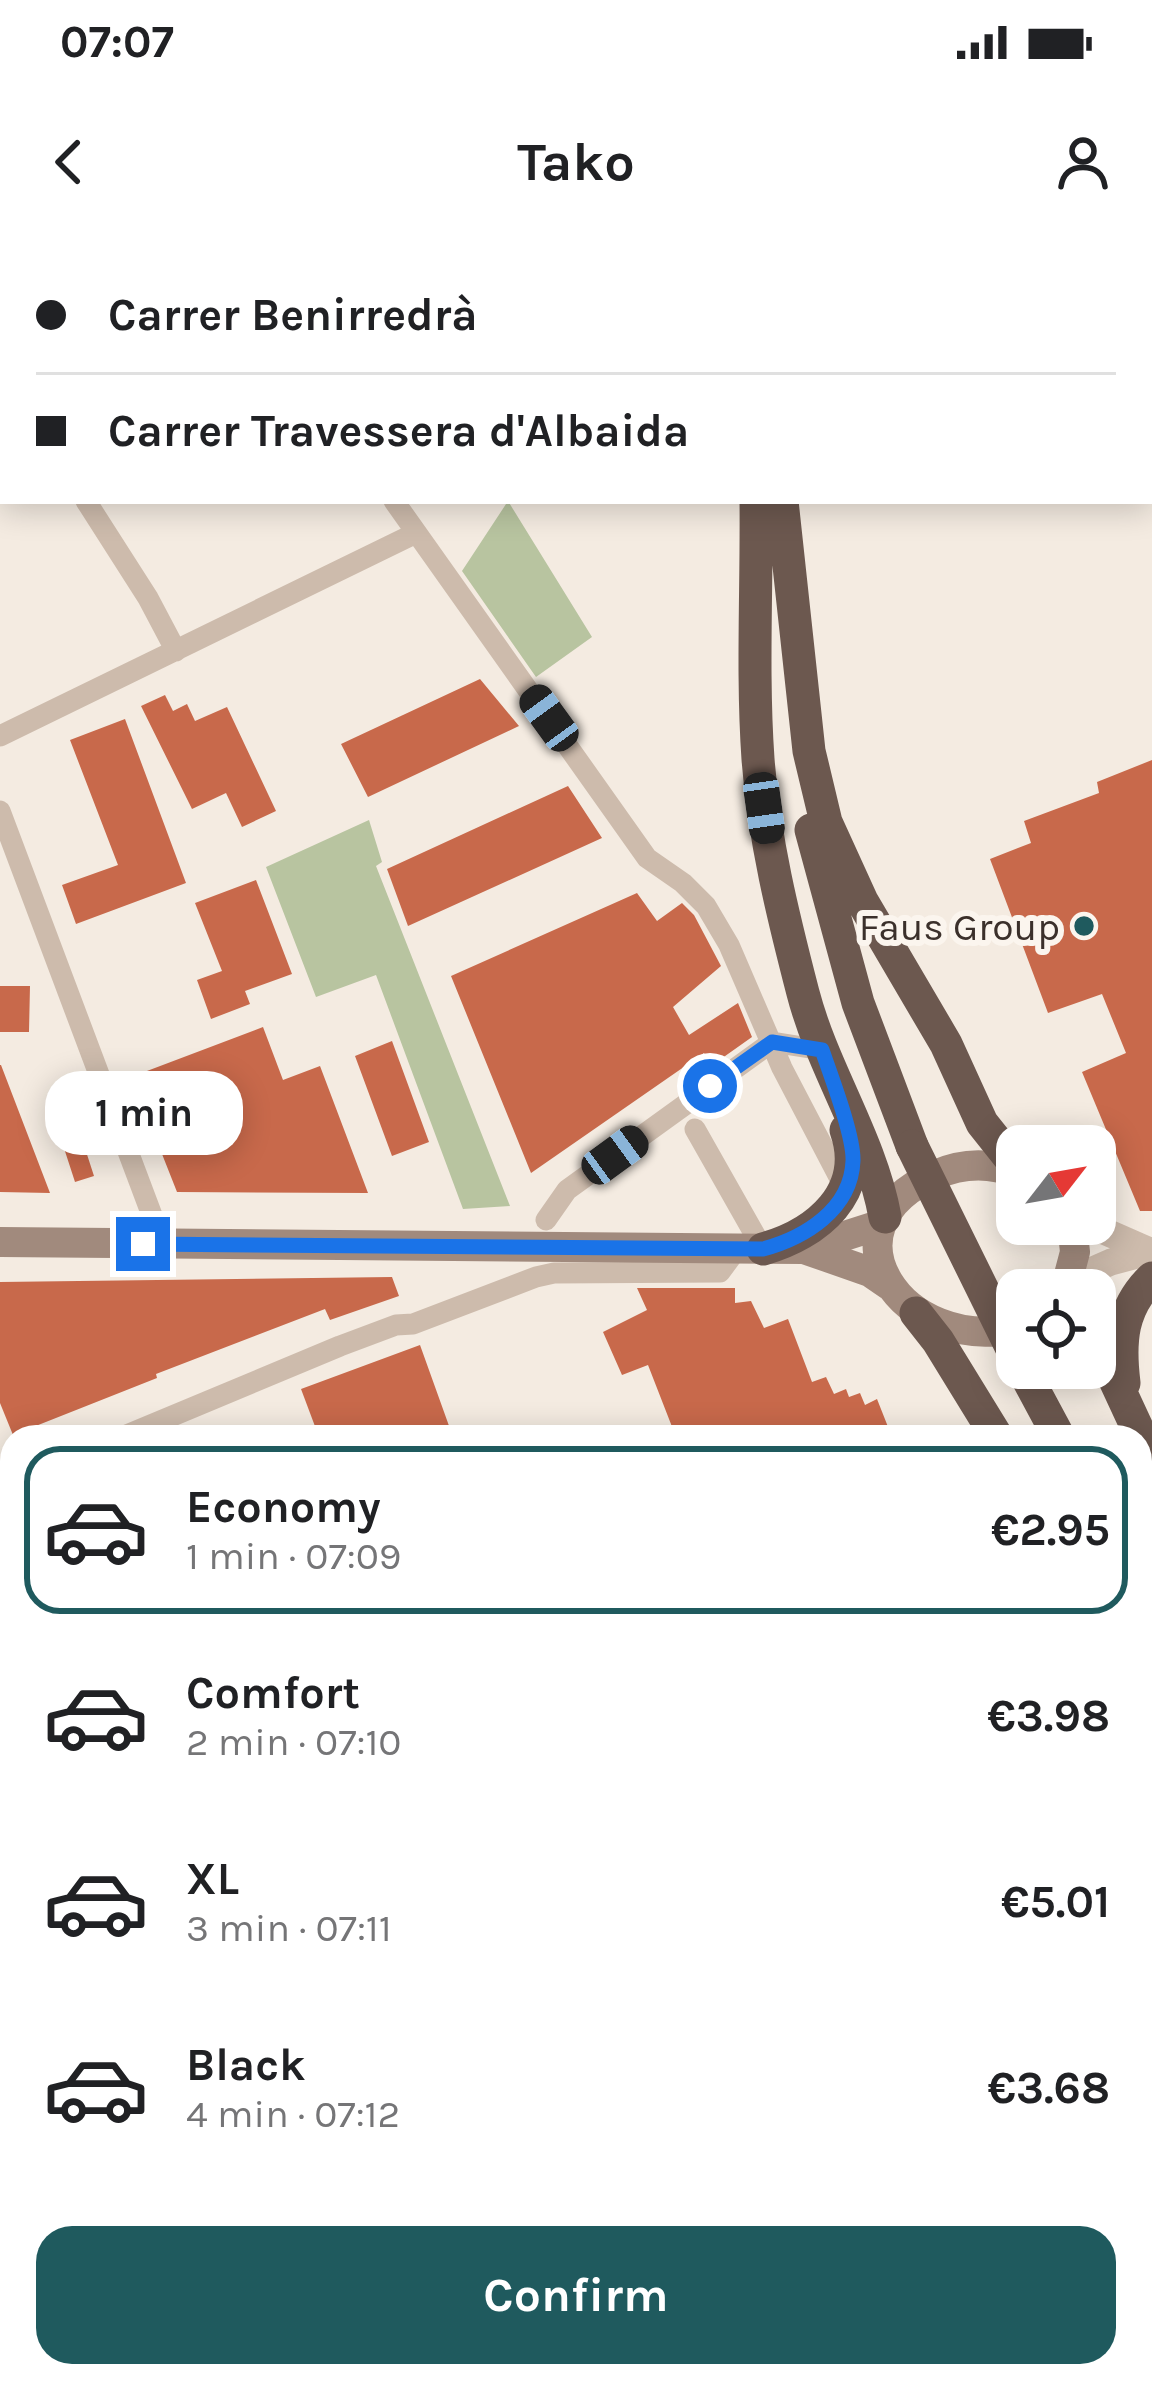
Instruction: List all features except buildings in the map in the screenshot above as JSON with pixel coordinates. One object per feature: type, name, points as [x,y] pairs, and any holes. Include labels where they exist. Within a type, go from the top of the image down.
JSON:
[{"type":"highway","points":[[750,1249],[788,1242],[814,1228],[844,1192],[853,1162],[774,882],[758,757],[756,504]]},
{"type":"highway","points":[[772,504],[788,701],[802,789],[834,926],[912,1146],[996,1316]]},
{"type":"highway","points":[[782,504],[809,751],[826,822],[862,902],[946,1044],[982,1123],[996,1142]]},
{"type":"highway","points":[[826,1063],[869,1160],[884,1221]]},
{"type":"highway","points":[[1125,1397],[1123,1323],[1151,1260]]},
{"type":"highway","points":[[916,1313],[990,1425]]},
{"type":"highway","points":[[1116,1379],[1137,1425]]},
{"type":"highway","points":[[1033,1389],[1053,1425]]},
{"type":"main road","points":[[889,1285],[880,1252],[884,1221],[910,1187],[953,1168],[996,1166]]},
{"type":"main road","points":[[804,1249],[884,1221]]},
{"type":"main road","points":[[0,1243],[804,1249],[870,1272],[916,1313],[967,1332],[996,1330]]},
{"type":"street","points":[[88,504],[176,651]]},
{"type":"street","points":[[396,504],[647,858],[706,906],[840,1179]]},
{"type":"street","points":[[0,736],[416,533]]},
{"type":"street","points":[[0,811],[153,1218]]},
{"type":"street","points":[[772,1042],[826,1063]]},
{"type":"street","points":[[546,1220],[553,1205],[581,1179],[772,1042]]},
{"type":"street","points":[[151,1425],[396,1325],[413,1324],[526,1280],[554,1274],[720,1272],[750,1249],[695,1129]]},
{"type":"street","points":[[1116,1240],[1151,1260]]},
{"type":"street","points":[[1116,1270],[1151,1260]]},
{"type":"green space","points":[[510,504],[592,637],[536,677],[462,571]]},
{"type":"green space","points":[[369,820],[382,862],[376,866],[510,1206],[463,1209],[376,975],[316,997],[266,867]]},
{"type":"place","name":"Faus Group","points":[[1084,926]]},
{"type":"route","points":[[143,1244],[763,1249],[814,1228],[844,1192],[853,1162],[822,1050],[772,1042],[710,1086]]}]
